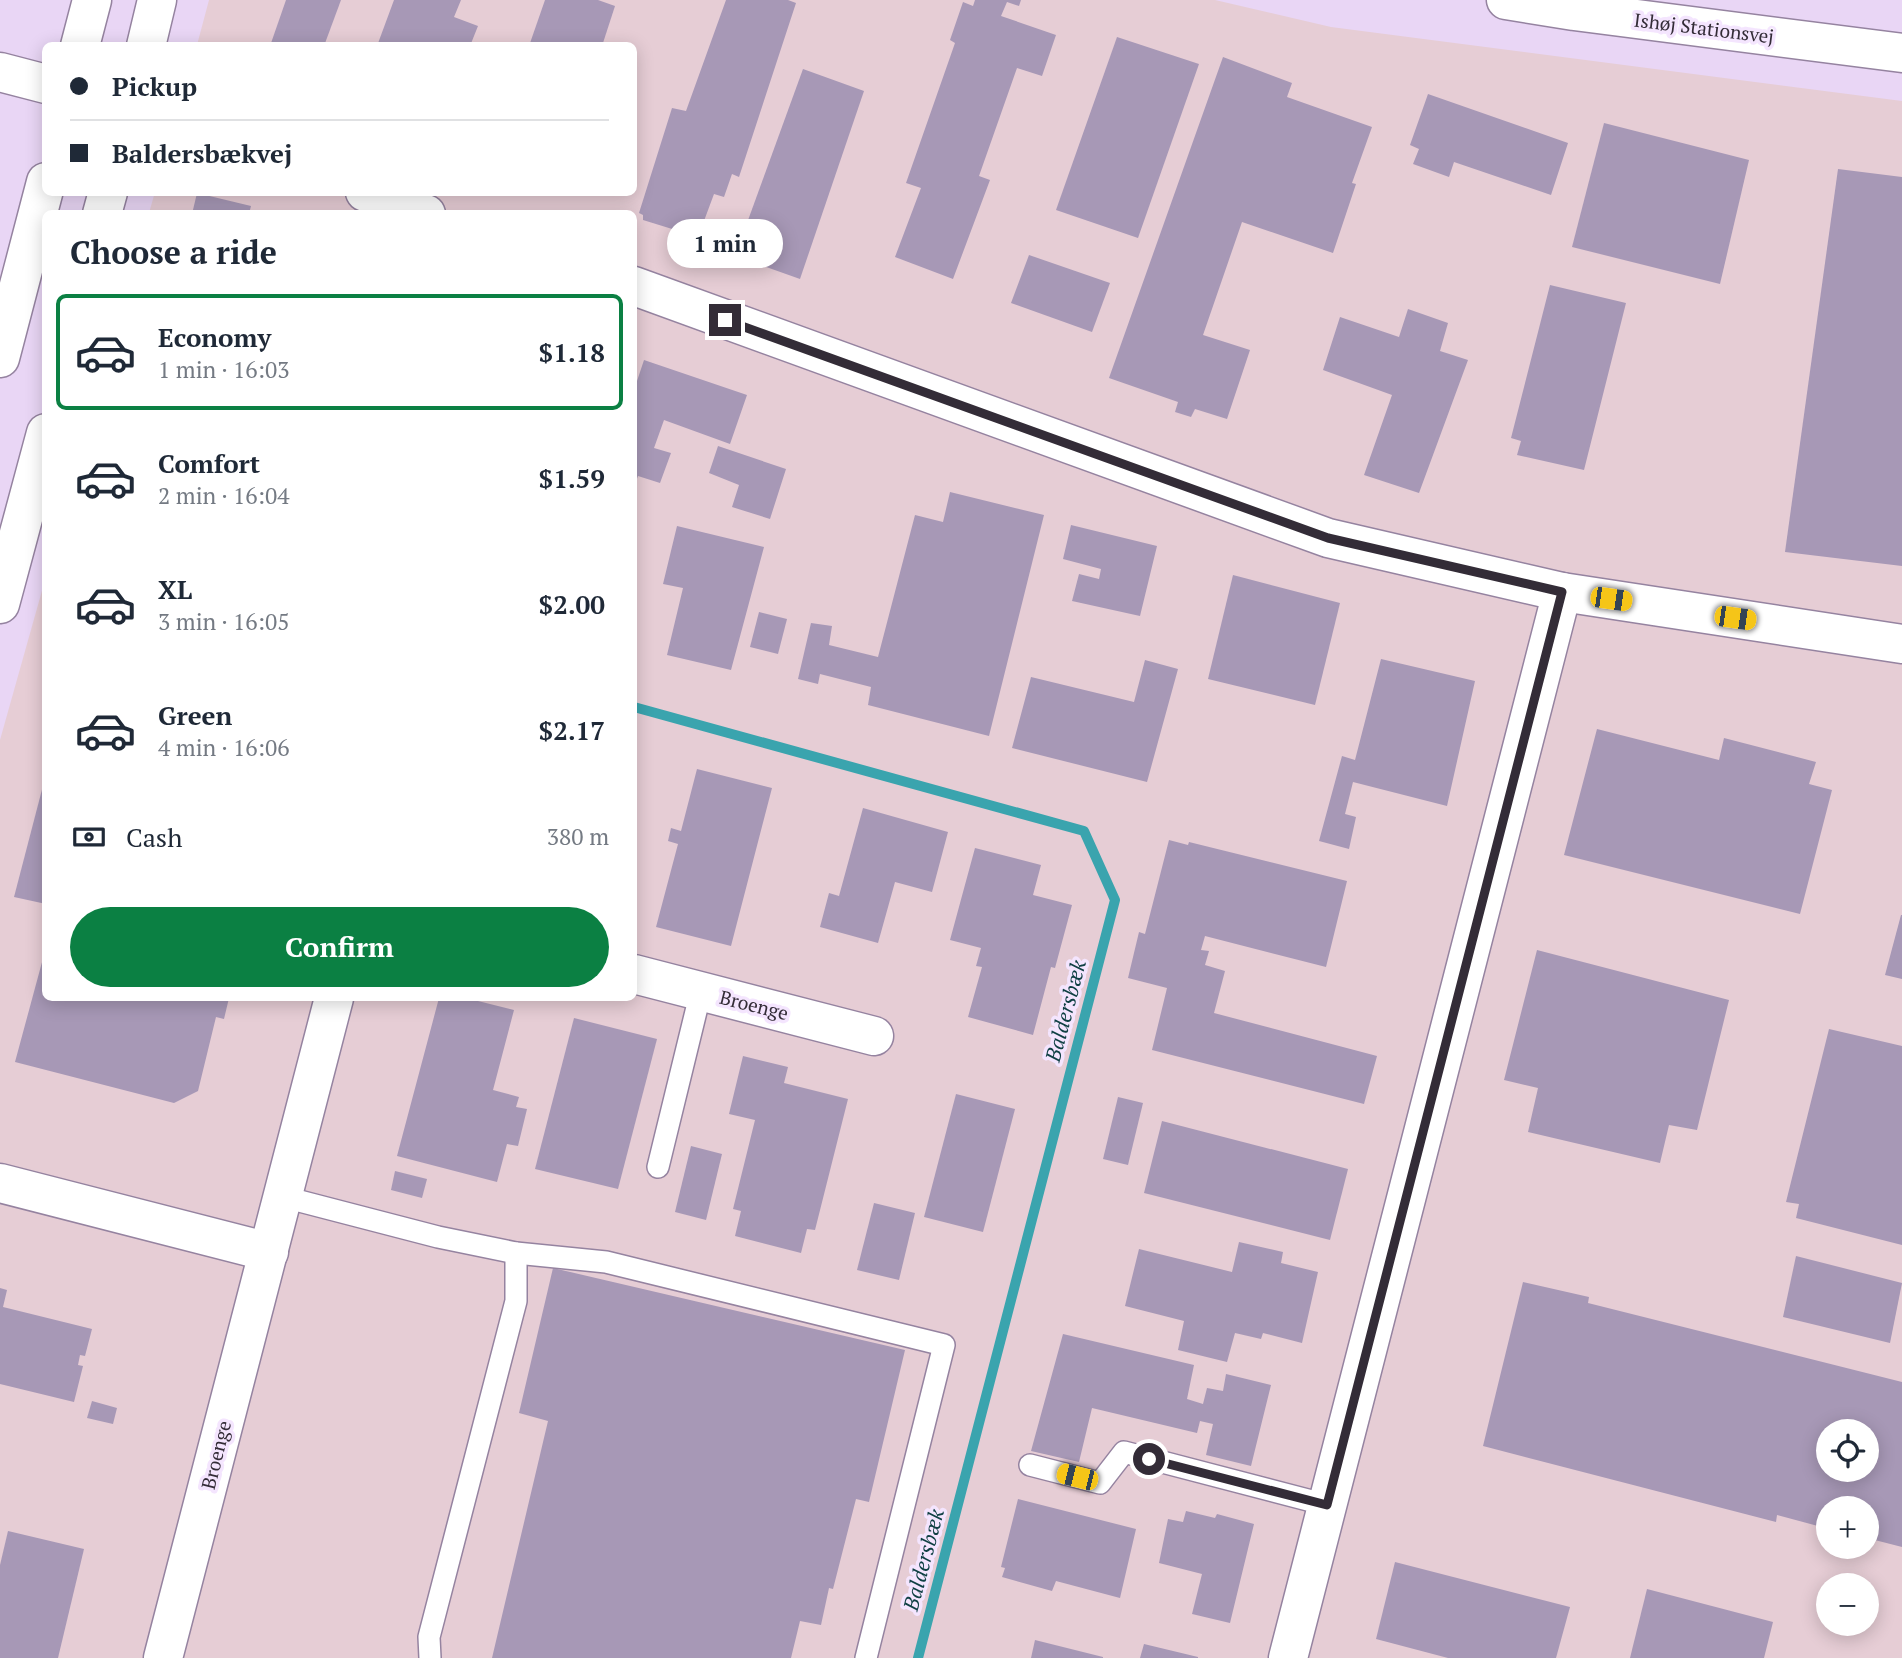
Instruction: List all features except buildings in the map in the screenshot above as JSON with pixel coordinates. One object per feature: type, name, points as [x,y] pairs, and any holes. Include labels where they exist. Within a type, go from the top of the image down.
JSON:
[{"type":"street","points":[[81,42],[92,0]]},
{"type":"street","points":[[147,42],[157,0]]},
{"type":"street","name":"Ishøj Stationsvej","points":[[1506,0],[1902,53]]},
{"type":"street","points":[[0,72],[42,83]]},
{"type":"street","points":[[0,358],[42,196]]},
{"type":"street","points":[[376,196],[415,210]]},
{"type":"street","points":[[637,287],[1328,538],[1562,592],[1902,644]]},
{"type":"street","points":[[0,604],[42,448]]},
{"type":"street","points":[[1288,1658],[1562,592]]},
{"type":"street","name":"Broenge","points":[[637,975],[874,1036]]},
{"type":"street","name":"Broenge","points":[[163,1658],[333,1001]]},
{"type":"street","points":[[0,1183],[269,1252]]},
{"type":"lane","points":[[658,1167],[701,991]]},
{"type":"lane","points":[[284,1197],[438,1237],[516,1253],[606,1262],[944,1345],[866,1658]]},
{"type":"lane","points":[[430,1658],[429,1637],[516,1301],[516,1253]]},
{"type":"lane","points":[[1030,1465],[1100,1483],[1124,1452],[1327,1505]]},
{"type":"shaded area","points":[[209,0],[1215,0],[1331,27],[1902,101],[1902,1658],[0,1658],[0,740],[42,591],[42,1001],[637,1001],[637,210],[150,210],[154,196],[637,196],[637,42],[198,42]]},
{"type":"waterway","name":"Baldersbæk","points":[[637,708],[1084,831],[1115,900],[918,1658]]},
{"type":"route","points":[[725,320],[1328,538],[1562,592],[1327,1505],[1149,1459]]}]
